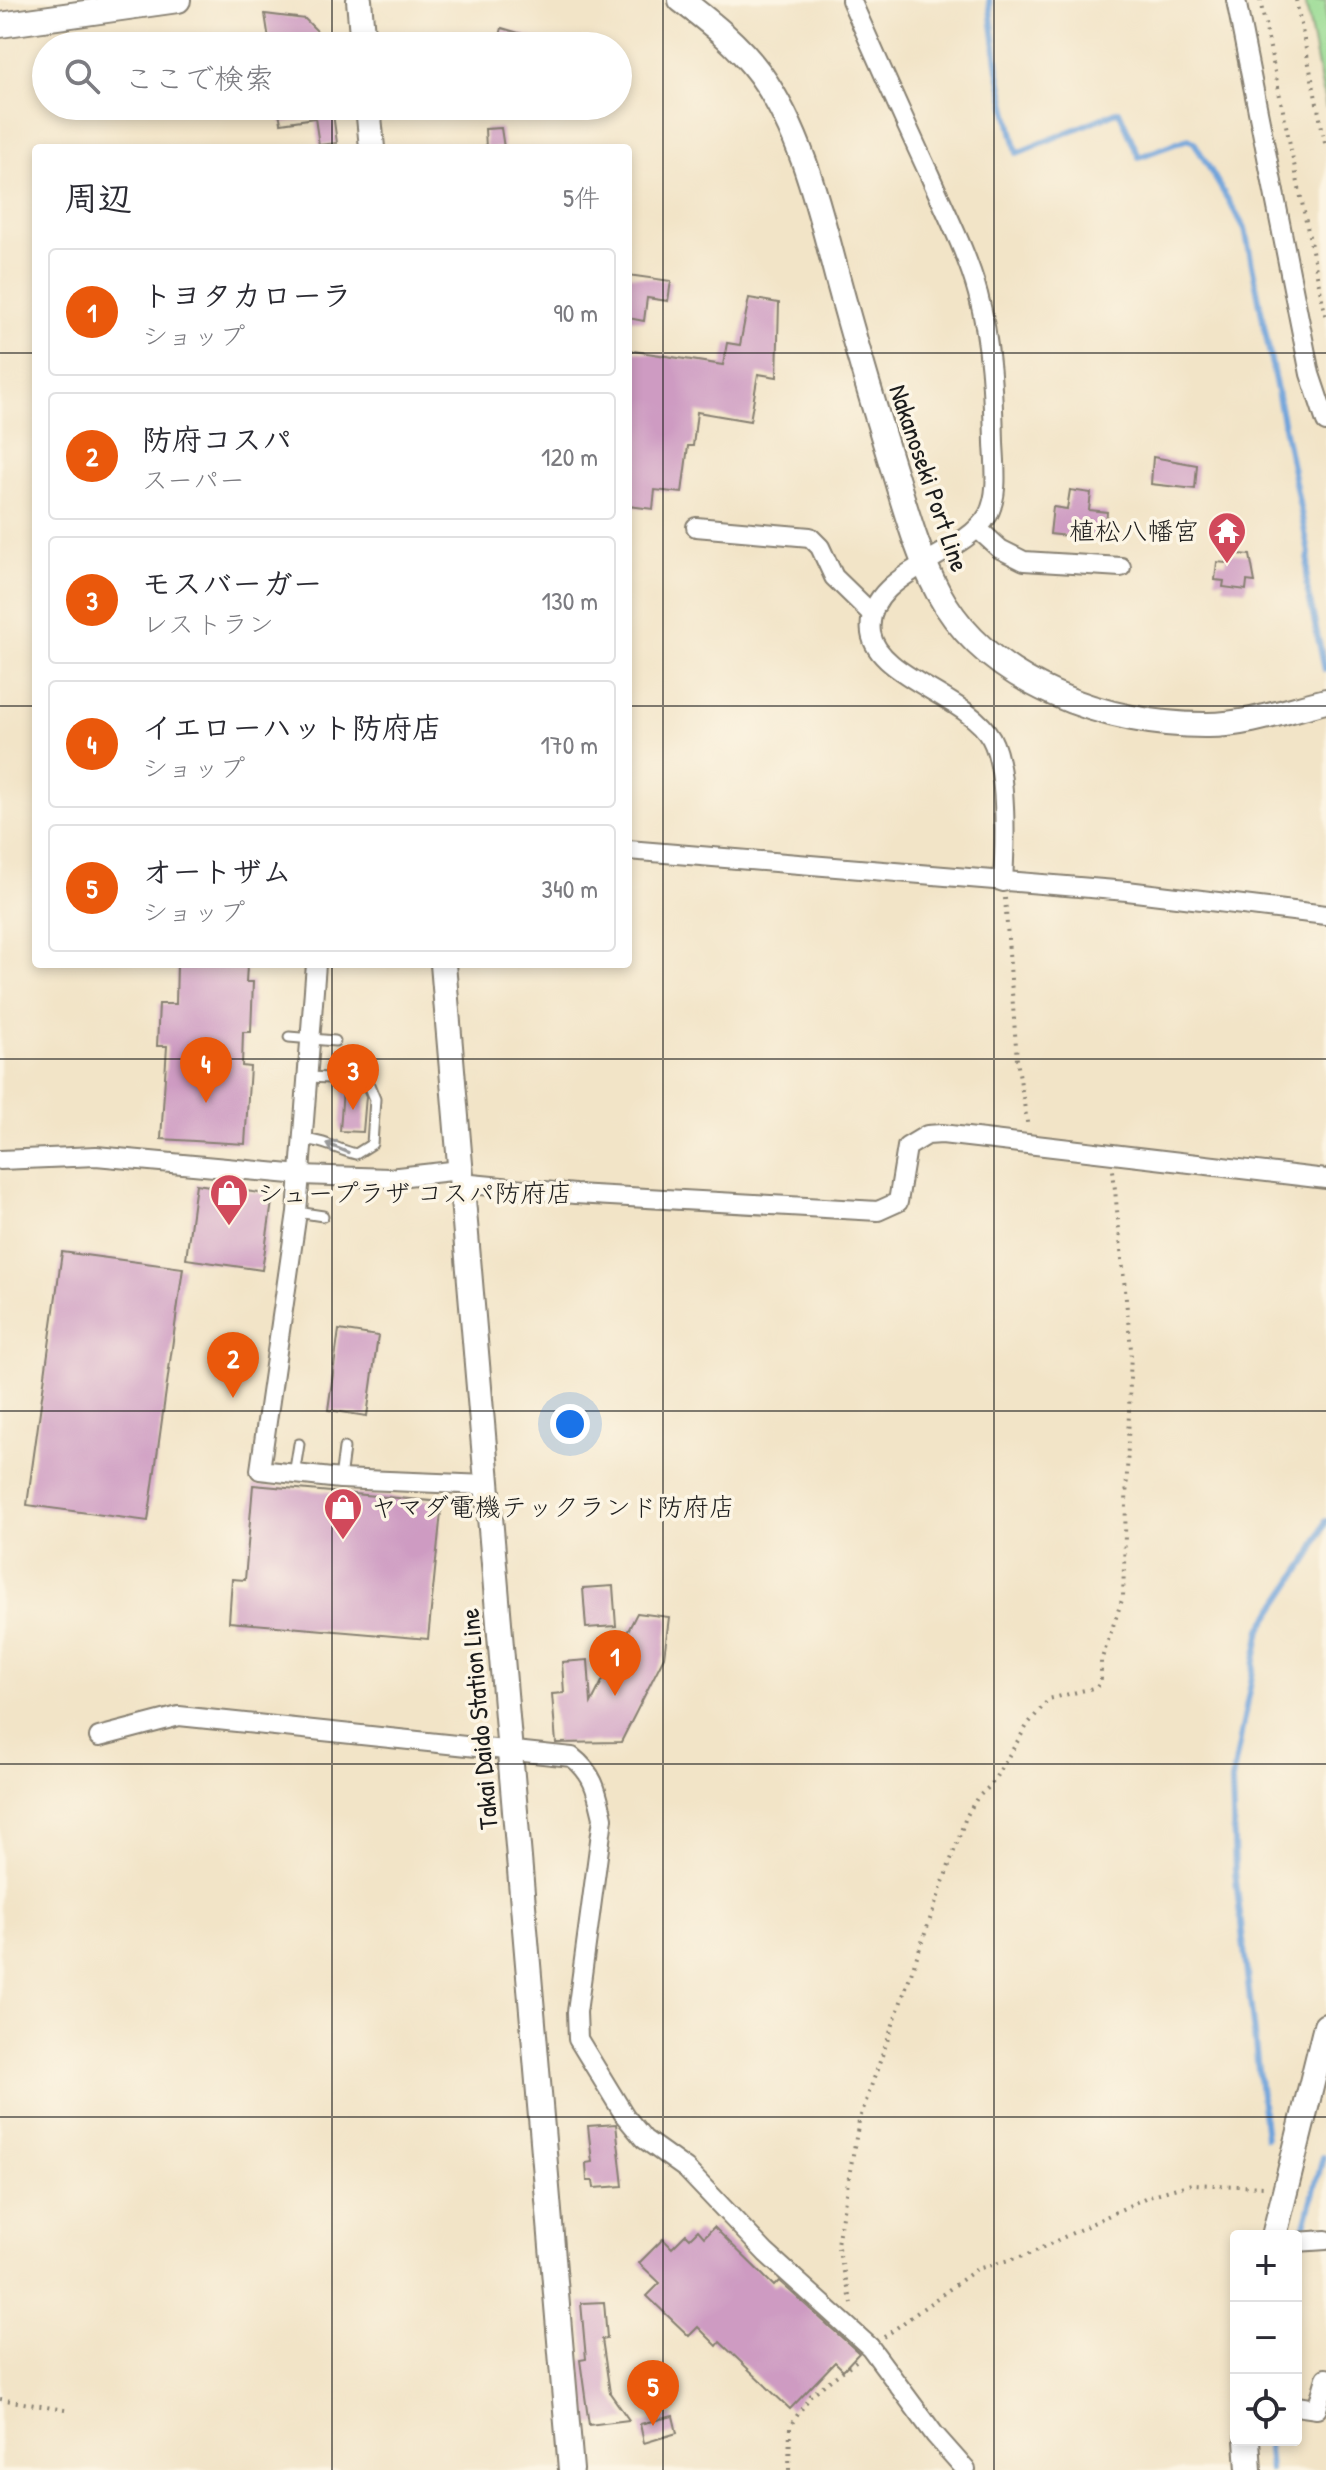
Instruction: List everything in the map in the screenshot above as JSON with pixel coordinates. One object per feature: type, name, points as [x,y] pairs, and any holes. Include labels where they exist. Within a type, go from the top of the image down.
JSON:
[{"type":"main road","points":[[0,25],[178,0]]},
{"type":"main road","points":[[359,0],[362,32]]},
{"type":"main road","name":"Nakanoseki Port Line","points":[[681,0],[719,28],[760,75],[794,136],[816,197],[858,352],[924,562],[940,595],[960,624],[994,657],[1025,679],[1101,711],[1163,723],[1210,725],[1326,701]]},
{"type":"main road","points":[[369,120],[372,144]]},
{"type":"main road","name":"Takai Daido Station Line","points":[[443,968],[571,2470]]},
{"type":"main road","points":[[1276,2230],[1326,2026]]},
{"type":"main road","points":[[1247,2446],[1249,2470]]},
{"type":"street","points":[[851,0],[960,245],[978,294],[993,378],[995,487],[989,512],[978,529],[924,562],[881,595],[871,613],[871,636],[881,654],[959,705],[992,740],[1000,766],[1003,882]]},
{"type":"street","points":[[1236,0],[1310,374],[1326,422]]},
{"type":"street","points":[[696,527],[810,537],[820,547],[834,577],[871,613]]},
{"type":"street","points":[[978,529],[1000,549],[1024,561],[1121,567]]},
{"type":"street","points":[[632,850],[1127,891],[1326,915]]},
{"type":"street","points":[[316,968],[305,1140],[260,1470],[340,1479],[487,1485]]},
{"type":"street","points":[[0,1160],[96,1156],[301,1175],[460,1177],[575,1194],[878,1211],[898,1202],[907,1147],[927,1135],[1112,1151],[1326,1179]]},
{"type":"street","points":[[99,1737],[179,1716],[510,1753],[572,1757],[588,1769],[597,1789],[603,1818],[577,2012],[578,2039],[625,2116],[644,2139],[686,2169],[766,2253],[870,2347],[935,2435],[966,2470]]},
{"type":"street","points":[[1302,2242],[1326,2240]]},
{"type":"street","points":[[1302,2407],[1317,2409],[1326,2378]]},
{"type":"lane","points":[[289,1037],[335,1041]]},
{"type":"lane","points":[[305,1140],[321,1140],[337,1150],[356,1154],[372,1144],[375,1099],[367,1080],[310,1077]]},
{"type":"lane","points":[[297,1212],[323,1216]]},
{"type":"lane","points":[[294,1475],[299,1444]]},
{"type":"lane","points":[[340,1479],[344,1448]]},
{"type":"path","points":[[1260,0],[1326,318]]},
{"type":"path","points":[[1296,0],[1326,148]]},
{"type":"path","points":[[1003,882],[1017,1060],[1030,1142]]},
{"type":"path","points":[[853,2308],[840,2268],[837,2244],[859,2121],[944,1874],[977,1798],[991,1785],[1028,1724],[1049,1699],[1097,1687],[1101,1681],[1101,1661],[1123,1597],[1131,1349],[1112,1151]]},
{"type":"path","points":[[789,2470],[790,2426],[811,2395],[870,2347],[977,2269],[1027,2255],[1149,2196],[1191,2184],[1219,2183],[1286,2191]]},
{"type":"path","points":[[0,2399],[70,2411]]},
{"type":"green space","points":[[1305,0],[1326,0],[1326,108]]},
{"type":"building","points":[[265,14],[305,19],[317,32],[268,32]]},
{"type":"building","points":[[315,120],[334,120],[337,143],[319,144]]},
{"type":"building","points":[[501,128],[503,144],[486,144],[485,129]]},
{"type":"building","points":[[632,276],[671,281],[668,301],[647,298],[644,321],[632,319]]},
{"type":"building","points":[[749,298],[779,303],[777,377],[758,374],[750,421],[697,412],[693,446],[688,446],[682,493],[655,490],[653,509],[632,506],[632,351],[723,365],[727,343],[740,345]]},
{"type":"building","points":[[1153,457],[1197,465],[1195,489],[1151,484]]},
{"type":"building","points":[[1070,490],[1091,493],[1089,510],[1107,512],[1104,540],[1050,534],[1053,507],[1067,509]]},
{"type":"building","points":[[1227,553],[1250,555],[1255,582],[1247,581],[1246,590],[1223,587],[1224,581],[1215,580],[1217,562],[1226,563]]},
{"type":"building","points":[[177,968],[247,968],[246,982],[253,982],[251,1032],[243,1032],[242,1066],[250,1067],[245,1144],[161,1139],[167,1046],[157,1046],[159,1004],[176,1004]]},
{"type":"building","points":[[343,1088],[363,1089],[366,1096],[363,1132],[340,1131]]},
{"type":"building","name":"シュープラザ コスパ防府店","points":[[196,1184],[273,1195],[262,1270],[186,1259]]},
{"type":"building","points":[[62,1252],[183,1268],[148,1521],[27,1505]]},
{"type":"building","points":[[339,1330],[378,1336],[367,1416],[328,1410]]},
{"type":"building","name":"ヤマダ電機テックランド防府店","points":[[253,1485],[442,1502],[428,1639],[229,1622],[232,1579],[245,1580]]},
{"type":"building","points":[[613,1586],[616,1626],[586,1628],[583,1588]]},
{"type":"building","points":[[637,1613],[669,1617],[664,1657],[621,1742],[556,1743],[552,1694],[564,1693],[562,1662],[588,1660],[591,1703]]},
{"type":"building","points":[[616,2124],[623,2186],[594,2188],[593,2181],[587,2181],[586,2163],[592,2162],[588,2126]]},
{"type":"building","points":[[714,2227],[774,2286],[779,2281],[859,2353],[843,2370],[835,2362],[790,2409],[720,2342],[717,2346],[698,2327],[689,2336],[647,2296],[660,2283],[639,2263],[663,2239],[672,2248],[686,2234],[690,2238],[698,2230],[704,2237]]},
{"type":"building","points":[[604,2302],[607,2338],[602,2339],[610,2393],[629,2420],[589,2425],[580,2360],[586,2359],[581,2303]]},
{"type":"building","points":[[673,2416],[677,2433],[644,2443],[640,2424]]},
{"type":"waterway","points":[[989,0],[998,70],[1017,153],[1119,111],[1139,157],[1188,139],[1194,142],[1245,229],[1309,553],[1306,583],[1325,670]]},
{"type":"waterway","points":[[1266,2138],[1235,1871],[1232,1781],[1261,1629],[1311,1554],[1326,1521]]},
{"type":"waterway","points":[[1302,2237],[1323,2157]]},
{"type":"waterway","points":[[1268,2446],[1270,2470]]},
{"type":"place","name":"植松八幡宮","points":[[1227,565]]},
{"type":"place","name":"イエローハット防府店","points":[[206,1103]]},
{"type":"place","name":"モスバーガー","points":[[353,1110]]},
{"type":"place","name":"シュープラザ コスパ防府店","points":[[229,1227]]},
{"type":"place","name":"防府コスパ","points":[[233,1398]]},
{"type":"place","name":"ヤマダ電機テックランド防府店","points":[[343,1541]]},
{"type":"place","name":"トヨタカローラ","points":[[615,1696]]},
{"type":"place","name":"オートザム","points":[[653,2426]]}]
